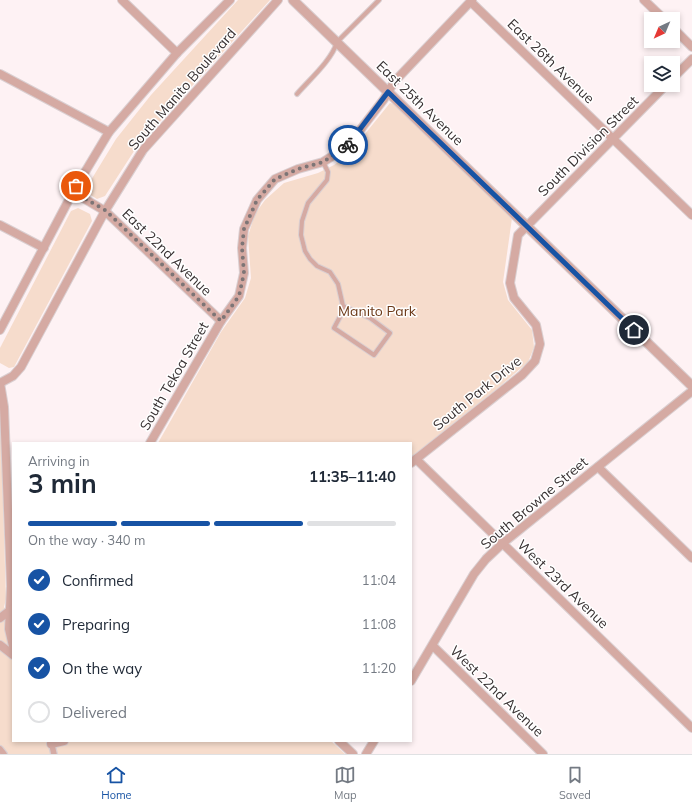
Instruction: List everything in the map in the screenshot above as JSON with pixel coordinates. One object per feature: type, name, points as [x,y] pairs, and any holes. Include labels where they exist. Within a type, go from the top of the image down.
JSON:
[{"type":"street","points":[[122,0],[177,53]]},
{"type":"street","name":"South Manito Boulevard","points":[[0,330],[73,192],[109,132],[177,53],[230,0]]},
{"type":"street","name":"South Manito Boulevard","points":[[0,383],[13,376],[21,367],[105,210],[143,150],[278,0]]},
{"type":"street","name":"East 25th Avenue","points":[[293,0],[692,386]]},
{"type":"street","points":[[644,0],[657,12]]},
{"type":"street","name":"South Tekoa Street","points":[[151,442],[221,321],[239,296],[244,273],[242,248],[244,229],[257,200],[275,179],[298,169],[323,162],[348,147],[394,82],[471,1]]},
{"type":"street","name":"East 26th Avenue","points":[[471,1],[692,215]]},
{"type":"street","points":[[680,35],[692,47]]},
{"type":"street","points":[[680,71],[692,59]]},
{"type":"street","points":[[0,74],[109,132]]},
{"type":"street","name":"South Division Street","points":[[527,225],[659,92]]},
{"type":"street","name":"East 22nd Avenue","points":[[73,192],[105,210],[221,321]]},
{"type":"street","points":[[0,225],[44,248]]},
{"type":"street","name":"South Park Drive","points":[[413,461],[522,375],[535,361],[540,344],[536,324],[514,298],[510,283],[518,235],[527,225]]},
{"type":"street","points":[[0,383],[4,407],[12,609],[9,629],[12,642]]},
{"type":"street","name":"South Browne Street","points":[[412,679],[474,574],[486,559],[502,543],[692,391]]},
{"type":"street","name":"West 23rd Avenue","points":[[413,461],[502,543],[692,728]]},
{"type":"street","points":[[598,467],[692,558]]},
{"type":"street","points":[[0,618],[12,609]]},
{"type":"street","points":[[0,645],[12,654]]},
{"type":"street","name":"West 22nd Avenue","points":[[433,646],[543,754]]},
{"type":"street","points":[[340,742],[353,754]]},
{"type":"street","points":[[366,754],[373,742]]},
{"type":"street","points":[[51,743],[54,754]]},
{"type":"street","points":[[0,749],[4,754]]},
{"type":"lane","points":[[297,94],[326,61],[334,50],[337,42],[379,0]]},
{"type":"lane","points":[[323,162],[328,172],[327,180],[308,203],[302,221],[300,235],[305,251],[310,259],[323,269],[330,272],[335,278],[343,306],[342,313],[334,328],[374,355],[390,333],[370,318],[343,306]]},
{"type":"green space","points":[[238,0],[270,0],[136,148],[105,196],[97,199],[89,194],[88,185],[116,139],[151,95]]},
{"type":"green space","name":"Manito Park","points":[[390,103],[394,104],[512,218],[503,282],[508,300],[532,330],[534,347],[528,362],[498,388],[412,456],[412,442],[159,442],[221,332],[245,298],[251,278],[248,236],[255,214],[265,200],[284,183],[318,173],[334,165],[348,155]]},
{"type":"green space","points":[[78,208],[90,214],[92,221],[14,367],[9,368],[0,363],[0,348],[71,211]]},
{"type":"green space","points":[[0,409],[6,599],[4,607],[12,617],[12,742],[332,742],[345,754],[0,754]]},
{"type":"way so far","points":[[76,186],[73,192],[105,210],[221,321],[239,296],[244,273],[242,248],[244,229],[257,200],[275,179],[298,169],[323,162],[348,147],[348,145]]},
{"type":"route","points":[[348,145],[377,109],[388,92],[634,330]]}]
